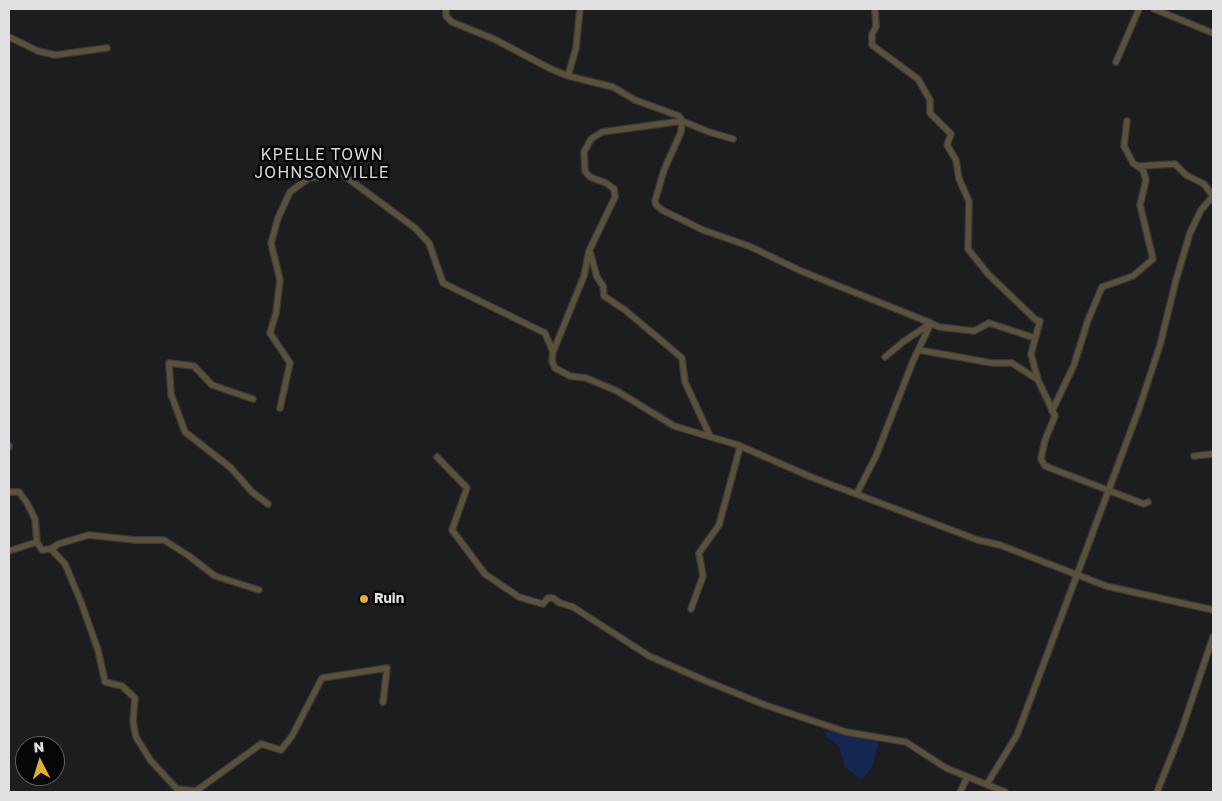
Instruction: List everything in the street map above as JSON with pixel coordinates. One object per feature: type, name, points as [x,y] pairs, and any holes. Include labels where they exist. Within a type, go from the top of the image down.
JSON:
[{"type":"street","points":[[446,9],[446,16],[452,22],[494,39],[568,76],[613,87],[635,100],[678,116],[682,121],[681,132],[664,170],[655,200],[656,205],[662,210],[703,230],[749,246],[813,276],[939,327],[974,332],[989,323],[1035,338]]},
{"type":"street","points":[[568,76],[576,48],[580,9]]},
{"type":"street","points":[[875,9],[876,27],[872,34],[872,45],[918,79],[930,100],[930,113],[950,134],[947,146],[956,160],[959,179],[969,201],[968,249],[988,274],[1040,321],[1031,354],[1038,380],[1055,416],[1045,440],[1042,460],[1045,466],[1144,504],[1148,502]]},
{"type":"street","points":[[1116,62],[1139,9]]},
{"type":"street","points":[[1154,9],[1213,33]]},
{"type":"street","points":[[9,37],[38,51],[55,55],[107,48]]},
{"type":"street","points":[[733,139],[682,121],[602,132],[591,139],[584,152],[585,171],[590,176],[614,189],[615,197],[589,251],[584,276],[553,352],[552,361],[555,368],[570,376],[586,378],[617,392],[674,426],[740,447],[756,455],[978,540],[1077,573],[1106,586],[1213,610]]},
{"type":"street","points":[[1052,410],[1074,365],[1088,320],[1102,287],[1133,276],[1153,260],[1140,205],[1146,180],[1143,170],[1133,163],[1124,146],[1127,121]]},
{"type":"street","points":[[987,784],[1017,735],[1139,409],[1160,345],[1190,233],[1201,210],[1213,195],[1204,184],[1186,175],[1175,164],[1138,166]]},
{"type":"street","points":[[280,408],[290,363],[270,333],[276,312],[280,280],[271,244],[278,218],[290,192],[309,178],[342,174],[415,228],[428,243],[443,283],[546,333],[553,352]]},
{"type":"street","points":[[589,251],[596,277],[603,286],[604,296],[625,310],[682,358],[685,382],[710,436]]},
{"type":"street","points":[[857,493],[876,456],[919,350],[932,324]]},
{"type":"street","points":[[885,357],[903,342],[932,324]]},
{"type":"street","points":[[919,350],[992,363],[1012,363],[1038,380]]},
{"type":"street","points":[[253,399],[212,384],[194,366],[169,363],[171,394],[185,432],[231,468],[252,492],[268,504]]},
{"type":"street","points":[[691,609],[703,576],[698,553],[719,526],[740,447]]},
{"type":"street","points":[[1194,456],[1213,454]]},
{"type":"street","points":[[437,457],[467,488],[452,530],[485,574],[519,598],[543,604],[548,598],[553,598],[560,603],[573,607],[649,656],[765,705],[846,732],[906,742],[946,768],[966,778],[1005,792]]},
{"type":"street","points":[[9,492],[19,492],[28,503],[34,519],[37,542],[42,550],[51,550],[58,544],[89,535],[135,540],[164,540],[190,556],[215,576],[259,590]]},
{"type":"street","points":[[9,551],[37,542]]},
{"type":"street","points":[[51,550],[65,564],[81,602],[98,650],[105,682],[122,686],[135,698],[133,721],[136,737],[151,761],[177,789],[196,791],[261,744],[281,750],[292,736],[322,678],[387,668],[383,702]]},
{"type":"street","points":[[1157,792],[1181,732],[1213,637]]},
{"type":"street","points":[[960,792],[966,778]]},
{"type":"shaded area","points":[[830,726],[846,733],[879,741],[872,767],[861,780],[845,767],[839,746],[825,736]]},
{"type":"place","name":"Ruin","points":[[364,599]]},
{"type":"district","name":"KPELLE TOWN JOHNSONVILLE","points":[[322,164]]}]
